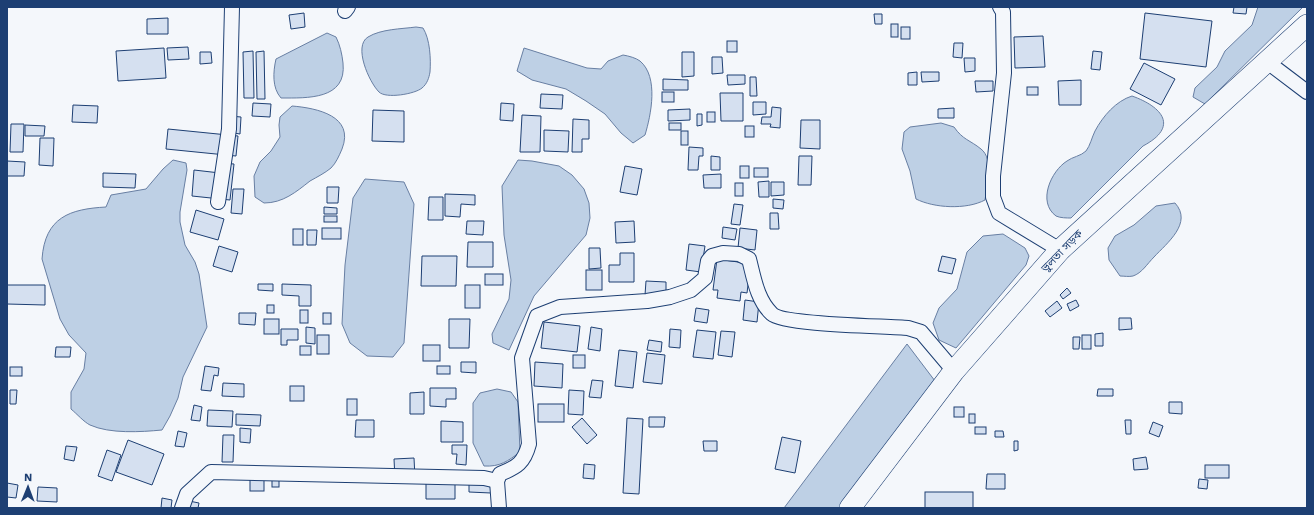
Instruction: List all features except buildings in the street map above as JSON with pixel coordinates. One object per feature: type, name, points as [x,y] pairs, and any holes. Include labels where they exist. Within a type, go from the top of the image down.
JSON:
[{"type":"highway","name":"ভুলতা সড়ক","points":[[850,508],[954,371],[1060,250],[1307,25]]},
{"type":"street","points":[[218,202],[229,129],[232,7]]},
{"type":"street","points":[[1000,7],[1003,12],[1004,73],[993,176],[993,197],[999,213],[1060,250]]},
{"type":"street","points":[[1266,61],[1307,92]]},
{"type":"street","points":[[499,508],[497,481],[500,474],[511,469],[525,458],[529,444],[522,358],[537,316],[560,307],[647,301],[670,297],[691,290],[705,278],[708,261],[712,256],[723,253],[738,254],[748,259],[759,297],[772,314],[777,317],[802,322],[908,328],[920,332],[954,371]]},
{"type":"street","points":[[182,508],[187,494],[211,472],[484,478],[497,481]]},
{"type":"water","points":[[1258,7],[1303,7],[1205,104],[1193,97],[1195,88],[1217,67],[1225,51],[1252,25]]},
{"type":"water","points":[[416,27],[423,28],[429,43],[430,74],[428,81],[418,90],[400,95],[388,95],[379,92],[367,73],[364,64],[362,48],[364,42],[368,37],[379,32]]},
{"type":"water","points":[[327,33],[336,37],[339,43],[343,63],[343,75],[339,84],[332,90],[313,97],[281,98],[276,90],[274,80],[276,59]]},
{"type":"water","points":[[524,48],[587,68],[601,69],[608,61],[623,55],[640,61],[650,76],[652,86],[651,107],[645,135],[633,143],[621,133],[605,114],[586,101],[566,89],[532,80],[517,71]]},
{"type":"water","points":[[1132,96],[1152,106],[1159,112],[1163,118],[1164,125],[1161,132],[1154,139],[1143,146],[1071,218],[1061,218],[1056,216],[1050,210],[1047,203],[1048,187],[1051,179],[1067,161],[1086,151],[1095,131],[1115,105]]},
{"type":"water","points":[[292,106],[322,112],[338,121],[343,129],[345,138],[342,149],[339,157],[326,172],[283,199],[271,203],[264,203],[255,197],[254,176],[260,162],[271,151],[280,137],[280,117]]},
{"type":"water","points":[[941,123],[954,127],[960,135],[985,153],[989,166],[989,173],[985,200],[969,205],[950,207],[923,202],[916,199],[910,171],[902,149],[904,132],[910,127]]},
{"type":"water","points":[[173,160],[186,163],[187,170],[180,212],[180,222],[185,245],[195,262],[199,274],[207,327],[183,377],[178,398],[162,430],[126,432],[98,428],[88,424],[71,409],[71,392],[84,369],[86,353],[69,335],[60,319],[42,259],[44,245],[48,233],[62,218],[81,210],[106,207],[111,195],[146,189]]},
{"type":"water","points":[[518,160],[559,166],[572,175],[584,189],[589,203],[590,218],[586,235],[534,296],[509,350],[493,343],[492,334],[509,299],[511,280],[504,235],[502,186]]},
{"type":"water","points":[[365,179],[404,182],[414,204],[404,343],[393,357],[367,356],[350,343],[342,324],[345,265],[353,198]]},
{"type":"water","points":[[1175,203],[1180,210],[1181,218],[1180,225],[1171,239],[1139,273],[1131,276],[1120,276],[1109,260],[1108,248],[1115,236],[1134,225],[1156,206]]},
{"type":"water","points":[[1003,234],[1025,248],[1029,256],[1026,265],[956,348],[939,340],[933,323],[939,308],[957,289],[967,252],[983,236]]},
{"type":"water","points":[[907,344],[935,381],[846,508],[784,508]]},
{"type":"water","points":[[497,389],[511,392],[518,402],[520,452],[504,463],[495,466],[484,466],[473,443],[473,403],[480,393]]}]
